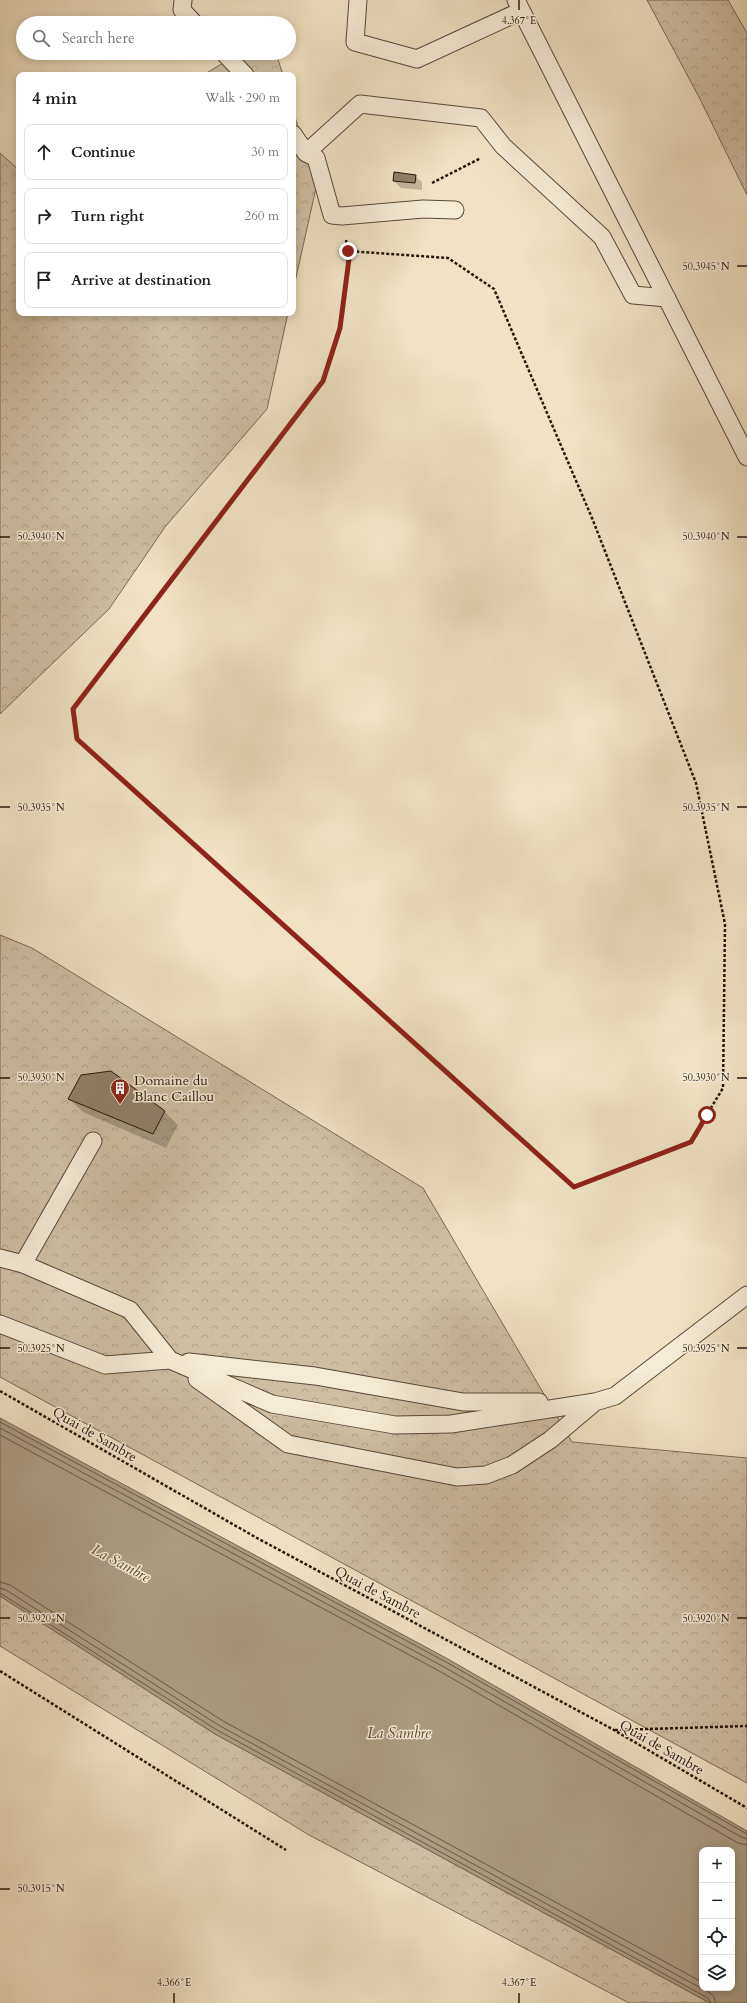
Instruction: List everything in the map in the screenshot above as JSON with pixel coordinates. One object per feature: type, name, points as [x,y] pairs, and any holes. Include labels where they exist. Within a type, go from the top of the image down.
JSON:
[{"type":"lane","points":[[183,0],[182,10],[188,16]]},
{"type":"lane","points":[[358,0],[355,42],[417,59],[519,5],[747,456]]},
{"type":"lane","points":[[231,60],[242,72]]},
{"type":"lane","points":[[306,154],[360,104],[481,118],[503,146],[602,237],[633,295],[667,298]]},
{"type":"lane","points":[[296,139],[306,154],[316,158],[332,215],[342,216],[423,209],[455,210]]},
{"type":"lane","points":[[23,1264],[93,1141]]},
{"type":"lane","points":[[0,1258],[23,1264],[130,1310],[170,1360],[288,1444],[457,1477],[486,1475],[512,1465],[550,1440],[595,1402]]},
{"type":"lane","points":[[170,1360],[272,1404],[394,1425],[450,1424],[595,1402],[615,1396],[747,1295]]},
{"type":"lane","points":[[0,1324],[105,1365],[170,1360],[315,1376],[463,1402],[595,1402]]},
{"type":"path","points":[[429,184],[503,146]]},
{"type":"path","points":[[342,216],[349,259],[340,328],[323,381],[73,709],[77,739],[574,1187],[691,1142],[723,1088],[725,924],[696,784],[592,518],[494,289],[448,258],[348,251]]},
{"type":"path","name":"Quai de Sambre","points":[[0,1391],[257,1538],[614,1730],[747,1808]]},
{"type":"path","points":[[0,1671],[286,1850]]},
{"type":"path","points":[[614,1730],[747,1726]]},
{"type":"green space","points":[[647,0],[728,0],[747,33],[747,195],[699,97]]},
{"type":"green space","points":[[228,60],[278,60],[282,72],[208,72]]},
{"type":"green space","points":[[296,120],[316,188],[296,278]]},
{"type":"green space","points":[[0,153],[16,167],[16,316],[287,316],[267,409],[165,527],[109,609],[0,714]]},
{"type":"green space","points":[[0,935],[32,948],[423,1188],[572,1442],[747,1458],[747,1783],[0,1377]]},
{"type":"green space","points":[[0,1596],[215,1734],[710,2003],[629,2003],[309,1835],[0,1646]]},
{"type":"water","name":"La Sambre","points":[[0,1418],[448,1659],[747,1831],[747,2003],[710,2003],[215,1734],[0,1596]]},
{"type":"building","points":[[394,172],[416,175],[415,183],[393,181]]},
{"type":"building","name":"Domaine du Blanc Caillou","points":[[111,1071],[165,1111],[153,1134],[68,1099],[81,1075]]},
{"type":"place","name":"Domaine du Blanc Caillou","points":[[120,1105]]},
{"type":"route","points":[[348,251],[349,259],[340,328],[323,381],[73,709],[77,739],[574,1187],[691,1142],[707,1115]]}]
